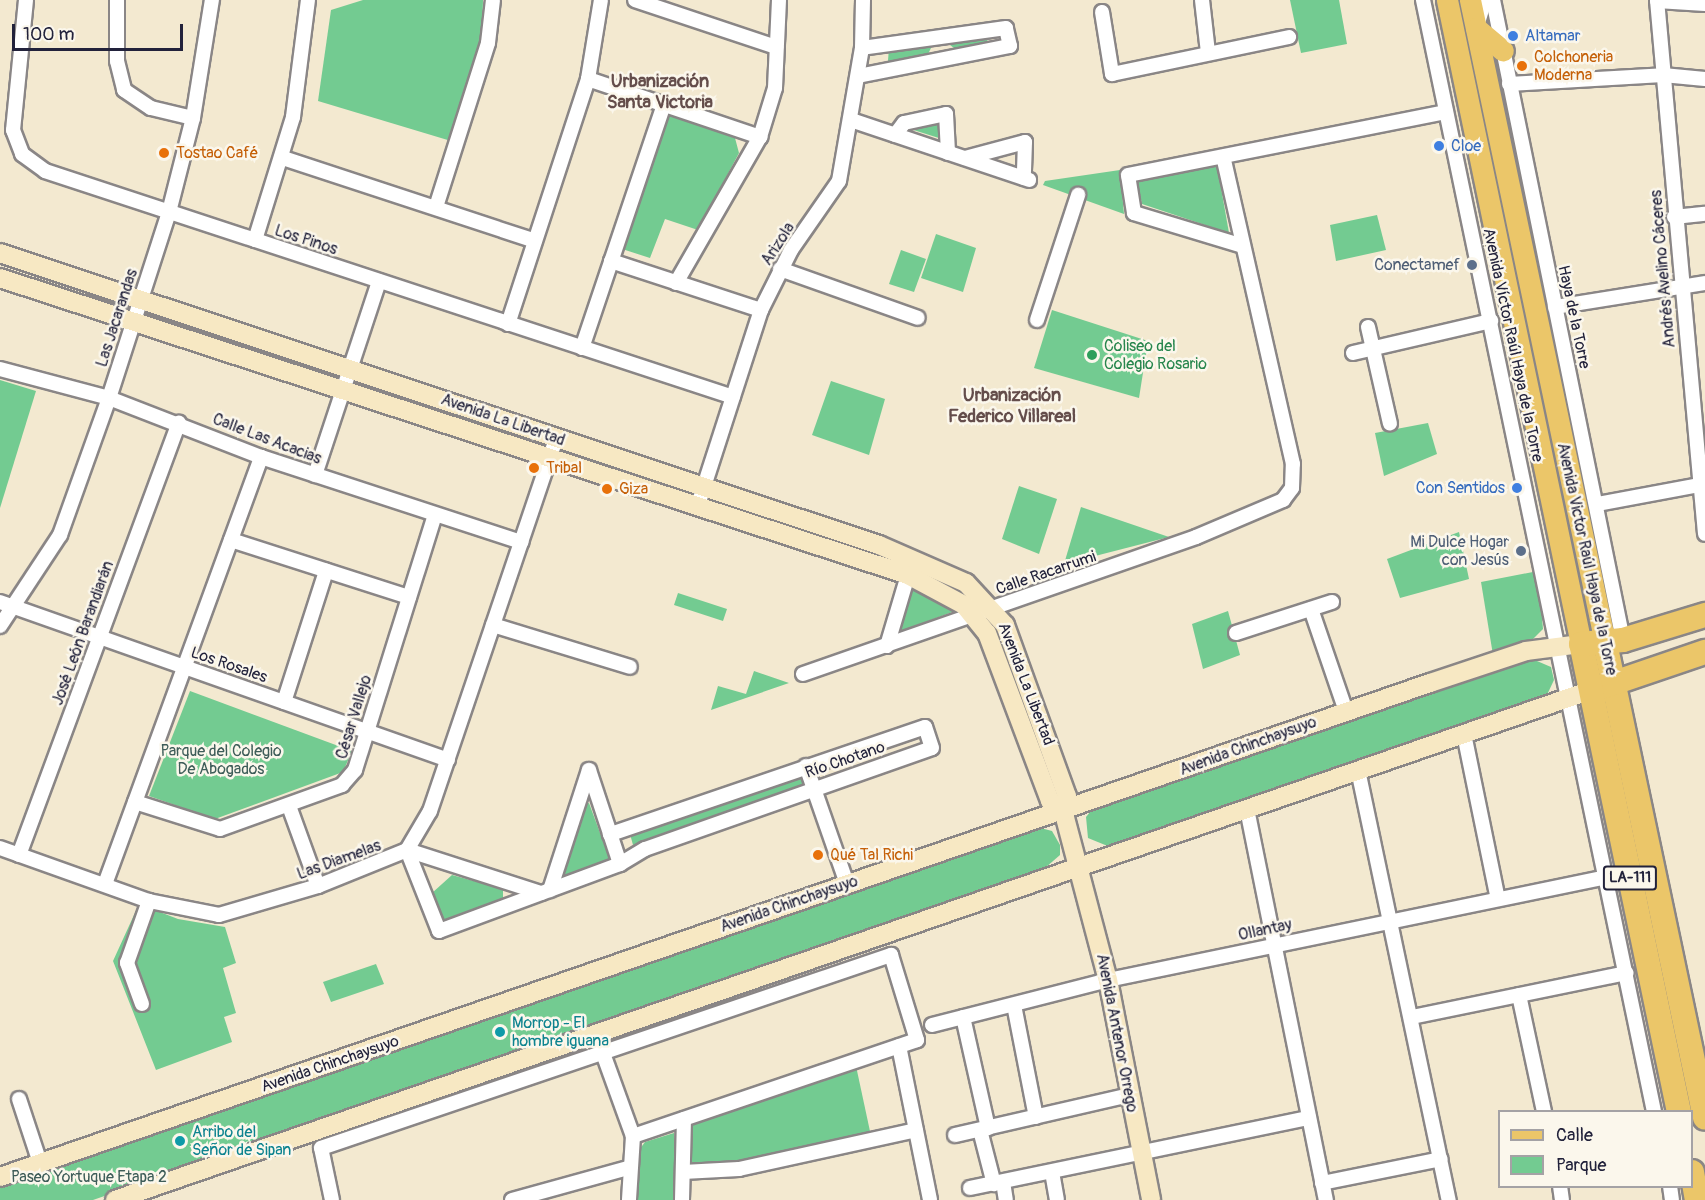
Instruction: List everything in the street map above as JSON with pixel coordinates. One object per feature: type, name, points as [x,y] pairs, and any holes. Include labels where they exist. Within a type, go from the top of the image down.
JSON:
[{"type":"highway","points":[[1569,645],[1614,641],[1705,615]]},
{"type":"highway","name":"Avenida Victor Raúl Haya de la Torre","points":[[1614,641],[1602,687],[1679,1110]]},
{"type":"highway","name":"Avenida Victor Raúl Haya de la Torre","points":[[1569,645],[1602,687],[1705,1118]]},
{"type":"highway","points":[[1602,687],[1705,652]]},
{"type":"highway","points":[[1693,1178],[1697,1200]]},
{"type":"main road","name":"Avenida Victor Raúl Haya de la Torre","points":[[1447,0],[1569,645]]},
{"type":"main road","name":"Avenida Victor Raúl Haya de la Torre","points":[[1470,0],[1614,641]]},
{"type":"main road","points":[[1476,28],[1503,51]]},
{"type":"street","name":"Los Pinos","points":[[26,0],[14,130],[22,154],[45,171],[733,397]]},
{"type":"street","points":[[117,0],[117,61],[123,90],[151,108],[193,118]]},
{"type":"street","name":"Las Jacarandas","points":[[0,626],[5,604],[60,535],[109,398],[169,212],[193,118],[212,0]]},
{"type":"street","points":[[255,240],[283,158],[302,70],[308,0]]},
{"type":"street","points":[[436,207],[488,43],[493,0]]},
{"type":"street","points":[[508,324],[588,79],[602,0]]},
{"type":"street","points":[[635,0],[776,47]]},
{"type":"street","points":[[676,283],[760,137],[775,88],[778,0]]},
{"type":"street","name":"Arizola","points":[[701,497],[761,310],[780,269],[840,181],[862,48],[863,0]]},
{"type":"street","points":[[1202,0],[1208,53]]},
{"type":"street","name":"Avenida Víctor Raúl Haya de la Torre","points":[[1423,0],[1491,321],[1569,645],[1568,698],[1654,1110]]},
{"type":"street","points":[[1476,28],[1485,0]]},
{"type":"street","name":"Haya de la Torre","points":[[1493,0],[1597,504],[1614,641]]},
{"type":"street","points":[[1657,0],[1705,4]]},
{"type":"street","name":"Andrés Avelino Cáceres","points":[[1657,0],[1674,217],[1705,534]]},
{"type":"street","points":[[1102,12],[1112,74],[1289,37]]},
{"type":"street","points":[[858,76],[1010,46],[1006,28],[862,48]]},
{"type":"street","points":[[938,60],[942,38]]},
{"type":"street","points":[[1509,84],[1664,75],[1705,79]]},
{"type":"street","points":[[588,79],[760,137]]},
{"type":"street","points":[[582,348],[664,105]]},
{"type":"street","points":[[1223,157],[1243,246],[1134,213],[1128,175],[1446,112]]},
{"type":"street","points":[[895,135],[904,123],[946,114],[948,153]]},
{"type":"street","points":[[851,120],[965,159],[1026,179],[1025,142],[965,159]]},
{"type":"street","points":[[283,158],[436,207],[535,242]]},
{"type":"street","points":[[1037,320],[1078,195]]},
{"type":"street","points":[[1674,217],[1705,214]]},
{"type":"street","name":"Calle Racarrumi","points":[[803,674],[995,608],[1269,509],[1292,488],[1293,464],[1243,246]]},
{"type":"street","name":"Avenida La Libertad","points":[[0,253],[556,438],[701,497],[908,574],[974,614],[1020,686]]},
{"type":"street","points":[[611,261],[761,310]]},
{"type":"street","points":[[780,269],[918,318]]},
{"type":"street","name":"Avenida La Libertad","points":[[0,279],[550,457],[879,544],[946,571],[995,608],[1020,686],[1050,801],[1065,816],[1080,861]]},
{"type":"street","points":[[315,475],[379,281]]},
{"type":"street","points":[[1555,307],[1705,283]]},
{"type":"street","points":[[1353,354],[1491,321]]},
{"type":"street","points":[[1368,327],[1390,424]]},
{"type":"street","name":"Calle Las Acacias","points":[[0,369],[109,398],[179,423],[261,457],[521,542]]},
{"type":"street","name":"José León Barandiarán","points":[[18,855],[179,423]]},
{"type":"street","name":"Las Diamelas","points":[[0,848],[149,901],[219,915],[318,886],[407,850],[421,832],[448,760],[556,438]]},
{"type":"street","points":[[105,884],[261,457]]},
{"type":"street","points":[[1597,504],[1702,485]]},
{"type":"street","name":"César Vallejo","points":[[135,802],[220,829],[342,785],[355,770],[435,515]]},
{"type":"street","points":[[231,540],[409,597]]},
{"type":"street","points":[[873,562],[879,544]]},
{"type":"street","points":[[284,702],[326,571]]},
{"type":"street","points":[[887,646],[908,574]]},
{"type":"street","points":[[1236,633],[1332,602]]},
{"type":"street","name":"Los Rosales","points":[[5,604],[448,760]]},
{"type":"street","points":[[1311,609],[1346,711]]},
{"type":"street","points":[[493,625],[630,668]]},
{"type":"street","name":"Avenida Chinchaysuyo","points":[[0,1177],[847,884],[1065,816],[1346,711],[1526,651],[1569,645]]},
{"type":"street","points":[[115,1200],[597,1034],[1080,861],[1247,809],[1602,687]]},
{"type":"street","name":"Río Chotano","points":[[407,850],[438,931],[620,864],[645,849],[932,748],[924,727],[610,834]]},
{"type":"street","points":[[1464,734],[1498,899]]},
{"type":"street","points":[[806,766],[847,884]]},
{"type":"street","points":[[407,850],[546,892],[589,770],[620,864]]},
{"type":"street","points":[[1358,770],[1392,920],[1449,1200]]},
{"type":"street","points":[[722,795],[730,818]]},
{"type":"street","points":[[289,806],[318,886]]},
{"type":"street","points":[[1247,809],[1326,1200]]},
{"type":"street","name":"Avenida Antenor Orrego","points":[[1080,861],[1108,980],[1151,1200]]},
{"type":"street","name":"Ollantay","points":[[932,1025],[1108,980],[1607,877]]},
{"type":"street","points":[[142,1004],[127,963],[149,901]]},
{"type":"street","points":[[332,1200],[321,1148],[891,955],[917,1040],[633,1136]]},
{"type":"street","points":[[1412,1017],[1626,973]]},
{"type":"street","points":[[1519,995],[1544,1110]]},
{"type":"street","points":[[1014,1005],[1036,1117]]},
{"type":"street","points":[[963,1017],[984,1129],[998,1183],[1006,1200]]},
{"type":"street","points":[[597,1034],[633,1136],[629,1200]]},
{"type":"street","points":[[899,1046],[930,1200]]},
{"type":"street","points":[[955,1135],[1130,1095]]},
{"type":"street","points":[[19,1099],[40,1163]]},
{"type":"street","points":[[970,1188],[1309,1118]]},
{"type":"street","points":[[682,1200],[684,1119]]},
{"type":"street","points":[[683,1172],[739,1169],[916,1130]]},
{"type":"street","points":[[1322,1182],[1441,1159]]},
{"type":"street","points":[[512,1200],[631,1167]]},
{"type":"street","points":[[1052,1172],[1057,1200]]},
{"type":"green space","points":[[363,0],[483,0],[482,41],[451,141],[318,101],[331,10]]},
{"type":"green space","points":[[1290,0],[1339,0],[1347,44],[1301,53]]},
{"type":"green space","points":[[987,36],[988,48],[959,52],[945,41]]},
{"type":"green space","points":[[934,42],[925,60],[888,61],[889,47]]},
{"type":"green space","points":[[666,114],[735,138],[739,153],[698,230],[665,219],[650,258],[619,248]]},
{"type":"green space","points":[[941,119],[942,139],[904,127]]},
{"type":"green space","points":[[1217,165],[1229,233],[1142,204],[1137,181]]},
{"type":"green space","points":[[1120,170],[1124,214],[1043,185],[1045,181]]},
{"type":"green space","points":[[1377,215],[1386,250],[1336,261],[1330,225]]},
{"type":"green space","points":[[936,234],[976,248],[963,292],[921,278]]},
{"type":"green space","points":[[901,250],[926,259],[914,292],[889,284]]},
{"type":"green space","name":"Coliseo del Colegio Rosario","points":[[1052,310],[1148,341],[1139,398],[1034,368]]},
{"type":"green space","points":[[0,380],[36,391],[0,508]]},
{"type":"green space","points":[[831,381],[885,399],[869,455],[812,435]]},
{"type":"green space","points":[[1428,423],[1437,454],[1384,476],[1375,433]]},
{"type":"green space","points":[[1019,486],[1057,499],[1039,554],[1002,539]]},
{"type":"green space","points":[[1081,507],[1169,537],[1064,564]]},
{"type":"green space","points":[[1459,532],[1469,579],[1400,598],[1387,559]]},
{"type":"green space","points":[[1538,571],[1543,629],[1531,641],[1493,655],[1481,582]]},
{"type":"green space","points":[[913,586],[958,610],[898,632]]},
{"type":"green space","points":[[678,593],[727,609],[723,621],[674,605]]},
{"type":"green space","points":[[1228,611],[1240,655],[1203,669],[1192,624]]},
{"type":"green space","points":[[1530,658],[1551,667],[1554,680],[1546,697],[1110,847],[1088,838],[1086,817],[1095,806]]},
{"type":"green space","points":[[754,671],[789,683],[711,710],[718,686],[746,694]]},
{"type":"green space","name":"Parque del Colegio De Abogados","points":[[190,691],[352,751],[343,772],[215,819],[149,796]]},
{"type":"green space","points":[[802,775],[803,788],[633,845],[630,834]]},
{"type":"green space","points":[[589,803],[610,860],[565,876],[560,872],[583,804]]},
{"type":"green space","name":"Paseo Yortuque Etapa 2","points":[[1037,827],[1052,831],[1060,845],[1060,855],[1045,868],[93,1200],[0,1200],[0,1183]]},
{"type":"green space","points":[[452,875],[503,889],[503,902],[442,922],[432,893]]},
{"type":"green space","points":[[139,904],[178,919],[225,927],[236,963],[223,968],[236,1013],[224,1017],[232,1042],[156,1070],[113,961]]},
{"type":"green space","points":[[376,964],[384,984],[331,1002],[323,982]]},
{"type":"green space","points":[[856,1066],[871,1136],[755,1162],[696,1168],[688,1163],[689,1124]]},
{"type":"green space","points":[[674,1133],[676,1200],[632,1200],[639,1150],[645,1142]]},
{"type":"place","name":"Altamar","points":[[1513,36]]},
{"type":"place","name":"Colchoneria Moderna","points":[[1522,66]]},
{"type":"place","name":"Cloe","points":[[1439,146]]},
{"type":"place","name":"Tostao Café","points":[[164,153]]},
{"type":"place","name":"Conectamef","points":[[1472,265]]},
{"type":"place","name":"Coliseo del Colegio Rosario","points":[[1092,355]]},
{"type":"place","name":"Tribal","points":[[534,468]]},
{"type":"place","name":"Con Sentidos","points":[[1517,488]]},
{"type":"place","name":"Giza","points":[[607,489]]},
{"type":"place","name":"Mi Dulce Hogar con Jesús","points":[[1521,551]]},
{"type":"place","name":"Qué Tal Richi","points":[[818,855]]},
{"type":"place","name":"Morrop - El hombre iguana","points":[[500,1032]]},
{"type":"place","name":"Arribo del Señor de Sipan","points":[[180,1141]]},
{"type":"district","name":"Urbanización Santa Victoria","points":[[660,94]]},
{"type":"district","name":"Urbanización Federico Villareal","points":[[1012,407]]}]
